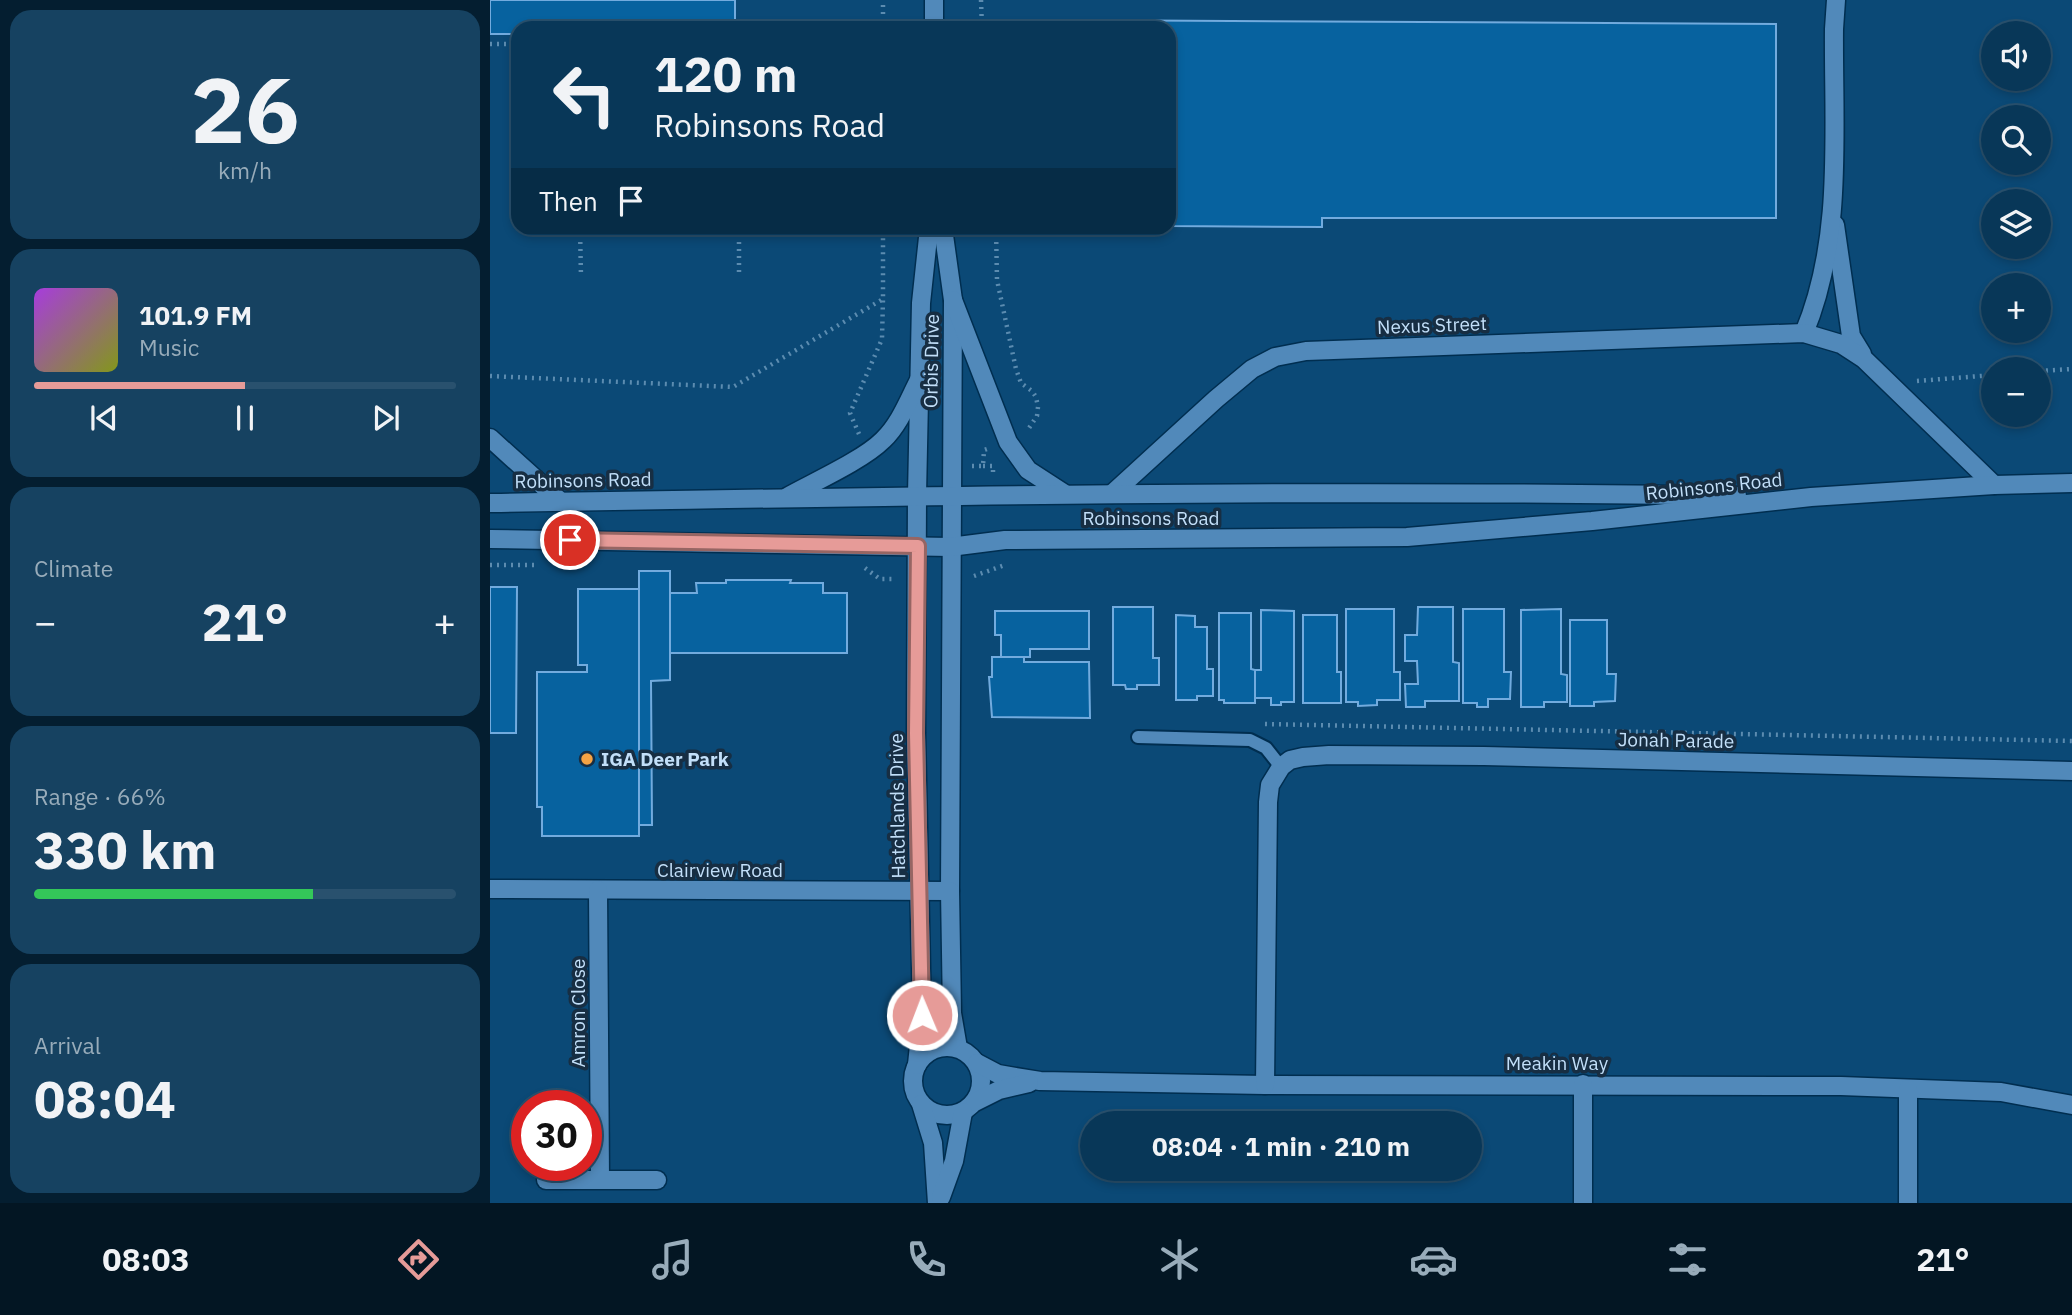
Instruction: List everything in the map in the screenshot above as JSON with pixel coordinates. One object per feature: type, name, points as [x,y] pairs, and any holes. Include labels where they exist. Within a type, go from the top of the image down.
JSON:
[{"type":"street","points":[[934,0],[934,21]]},
{"type":"street","name":"Nexus Street","points":[[1804,333],[1821,288],[1832,208],[1833,29],[1836,0]]},
{"type":"street","name":"Nexus Street","points":[[1832,208],[1851,336],[1864,359]]},
{"type":"street","name":"Orbis Drive","points":[[918,546],[921,303],[928,235]]},
{"type":"street","name":"Orbis Drive","points":[[944,235],[953,300],[950,547]]},
{"type":"street","points":[[953,300],[1008,442],[1028,470],[1065,494]]},
{"type":"street","name":"Nexus Street","points":[[1112,494],[1216,399],[1252,369],[1275,357],[1306,351],[1804,333],[1841,344],[1864,359],[1994,485]]},
{"type":"street","points":[[787,497],[866,453],[883,440],[897,423],[920,378]]},
{"type":"street","points":[[490,438],[561,502]]},
{"type":"street","name":"Robinsons Road","points":[[490,539],[950,547],[1005,540],[1407,537],[1591,521],[1811,497],[1994,485],[2072,483]]},
{"type":"street","name":"Robinsons Road","points":[[490,503],[917,495],[1408,492],[1811,497]]},
{"type":"street","name":"Hatchlands Drive","points":[[917,1065],[922,1015],[916,733],[918,546]]},
{"type":"street","points":[[950,547],[951,1013],[958,1048]]},
{"type":"street","name":"Jonah Parade","points":[[1281,767],[1290,760],[1303,757],[1484,755],[2072,771]]},
{"type":"street","points":[[1265,1085],[1268,802],[1270,785],[1281,767]]},
{"type":"street","name":"Clairview Road","points":[[490,889],[950,891]]},
{"type":"street","name":"Amron Close","points":[[598,890],[599,1090]]},
{"type":"street","points":[[939,1047],[958,1048],[977,1063],[982,1083],[969,1107],[954,1161],[938,1203],[933,1143],[913,1085],[917,1065],[923,1057],[939,1047]]},
{"type":"street","name":"Meakin Way","points":[[977,1063],[998,1074],[1040,1081],[1265,1085],[1841,1086],[2022,1094],[2072,1105]]},
{"type":"street","name":"Meakin Way","points":[[969,1107],[999,1090],[1040,1081]]},
{"type":"street","points":[[1583,1084],[1583,1203]]},
{"type":"street","points":[[1908,1088],[1908,1203]]},
{"type":"street","points":[[921,1104],[930,1111],[952,1116],[969,1107]]},
{"type":"street","points":[[602,1179],[657,1180]]},
{"type":"lane","points":[[1138,737],[1250,740],[1266,748],[1281,767]]},
{"type":"path","points":[[883,0],[883,21]]},
{"type":"path","points":[[981,0],[982,21]]},
{"type":"path","points":[[490,44],[511,44]]},
{"type":"path","points":[[580,235],[581,277]]},
{"type":"path","points":[[739,235],[739,277]]},
{"type":"path","points":[[490,376],[733,387],[883,299],[883,235]]},
{"type":"path","points":[[996,235],[997,280],[1016,369],[1021,383],[1036,397],[1038,407],[1031,427],[1008,442]]},
{"type":"path","points":[[2051,371],[2072,369]]},
{"type":"path","points":[[1891,383],[1981,376]]},
{"type":"path","points":[[1257,724],[2072,741]]},
{"type":"building","points":[[490,0],[735,0],[735,21],[511,21],[511,34],[490,34]]},
{"type":"building","points":[[1068,20],[1776,24],[1776,218],[1322,218],[1322,227],[1176,226],[1176,21]]},
{"type":"building","points":[[639,571],[670,571],[670,680],[651,681],[652,825],[639,825]]},
{"type":"building","points":[[726,580],[823,583],[823,593],[847,593],[847,653],[670,653],[670,593],[697,593],[696,583],[726,583]]},
{"type":"building","points":[[490,587],[517,587],[516,733],[490,733]]},
{"type":"building","points":[[578,589],[639,589],[639,836],[542,836],[542,807],[537,807],[537,672],[587,672],[587,665],[578,665]]},
{"type":"building","points":[[1113,607],[1153,607],[1153,658],[1159,658],[1159,685],[1137,685],[1137,689],[1126,689],[1125,685],[1113,685]]},
{"type":"building","points":[[1418,607],[1453,607],[1453,662],[1459,663],[1459,701],[1425,701],[1425,707],[1406,707],[1405,684],[1418,684],[1417,661],[1405,661],[1405,635],[1417,635]]},
{"type":"building","points":[[1346,609],[1394,609],[1394,672],[1400,672],[1400,700],[1377,700],[1377,705],[1358,706],[1358,702],[1346,702]]},
{"type":"building","points":[[1463,609],[1504,609],[1504,672],[1511,672],[1510,699],[1488,699],[1488,707],[1477,707],[1477,703],[1463,703]]},
{"type":"building","points":[[1561,609],[1561,674],[1567,675],[1567,702],[1544,702],[1544,707],[1521,707],[1521,610]]},
{"type":"building","points":[[1261,610],[1294,611],[1294,702],[1271,705],[1271,698],[1255,698],[1255,670],[1261,670]]},
{"type":"building","points":[[995,611],[1089,611],[1089,649],[1030,649],[1030,657],[1001,657],[1001,635],[995,635]]},
{"type":"building","points":[[1219,613],[1251,613],[1251,669],[1255,670],[1255,703],[1224,703],[1224,700],[1219,700]]},
{"type":"building","points":[[1176,615],[1195,616],[1195,627],[1207,627],[1207,669],[1213,669],[1213,696],[1197,696],[1197,700],[1176,700]]},
{"type":"building","points":[[1303,615],[1337,615],[1337,672],[1341,672],[1341,703],[1303,703]]},
{"type":"building","points":[[1570,620],[1607,620],[1607,674],[1616,674],[1615,701],[1594,702],[1594,706],[1570,706]]},
{"type":"building","points":[[992,657],[1024,657],[1024,662],[1089,662],[1090,718],[992,717],[989,677],[992,677]]},
{"type":"place","name":"IGA Deer Park","points":[[587,759]]},
{"type":"route","points":[[570,540],[918,546],[916,733],[922,1015]]}]
